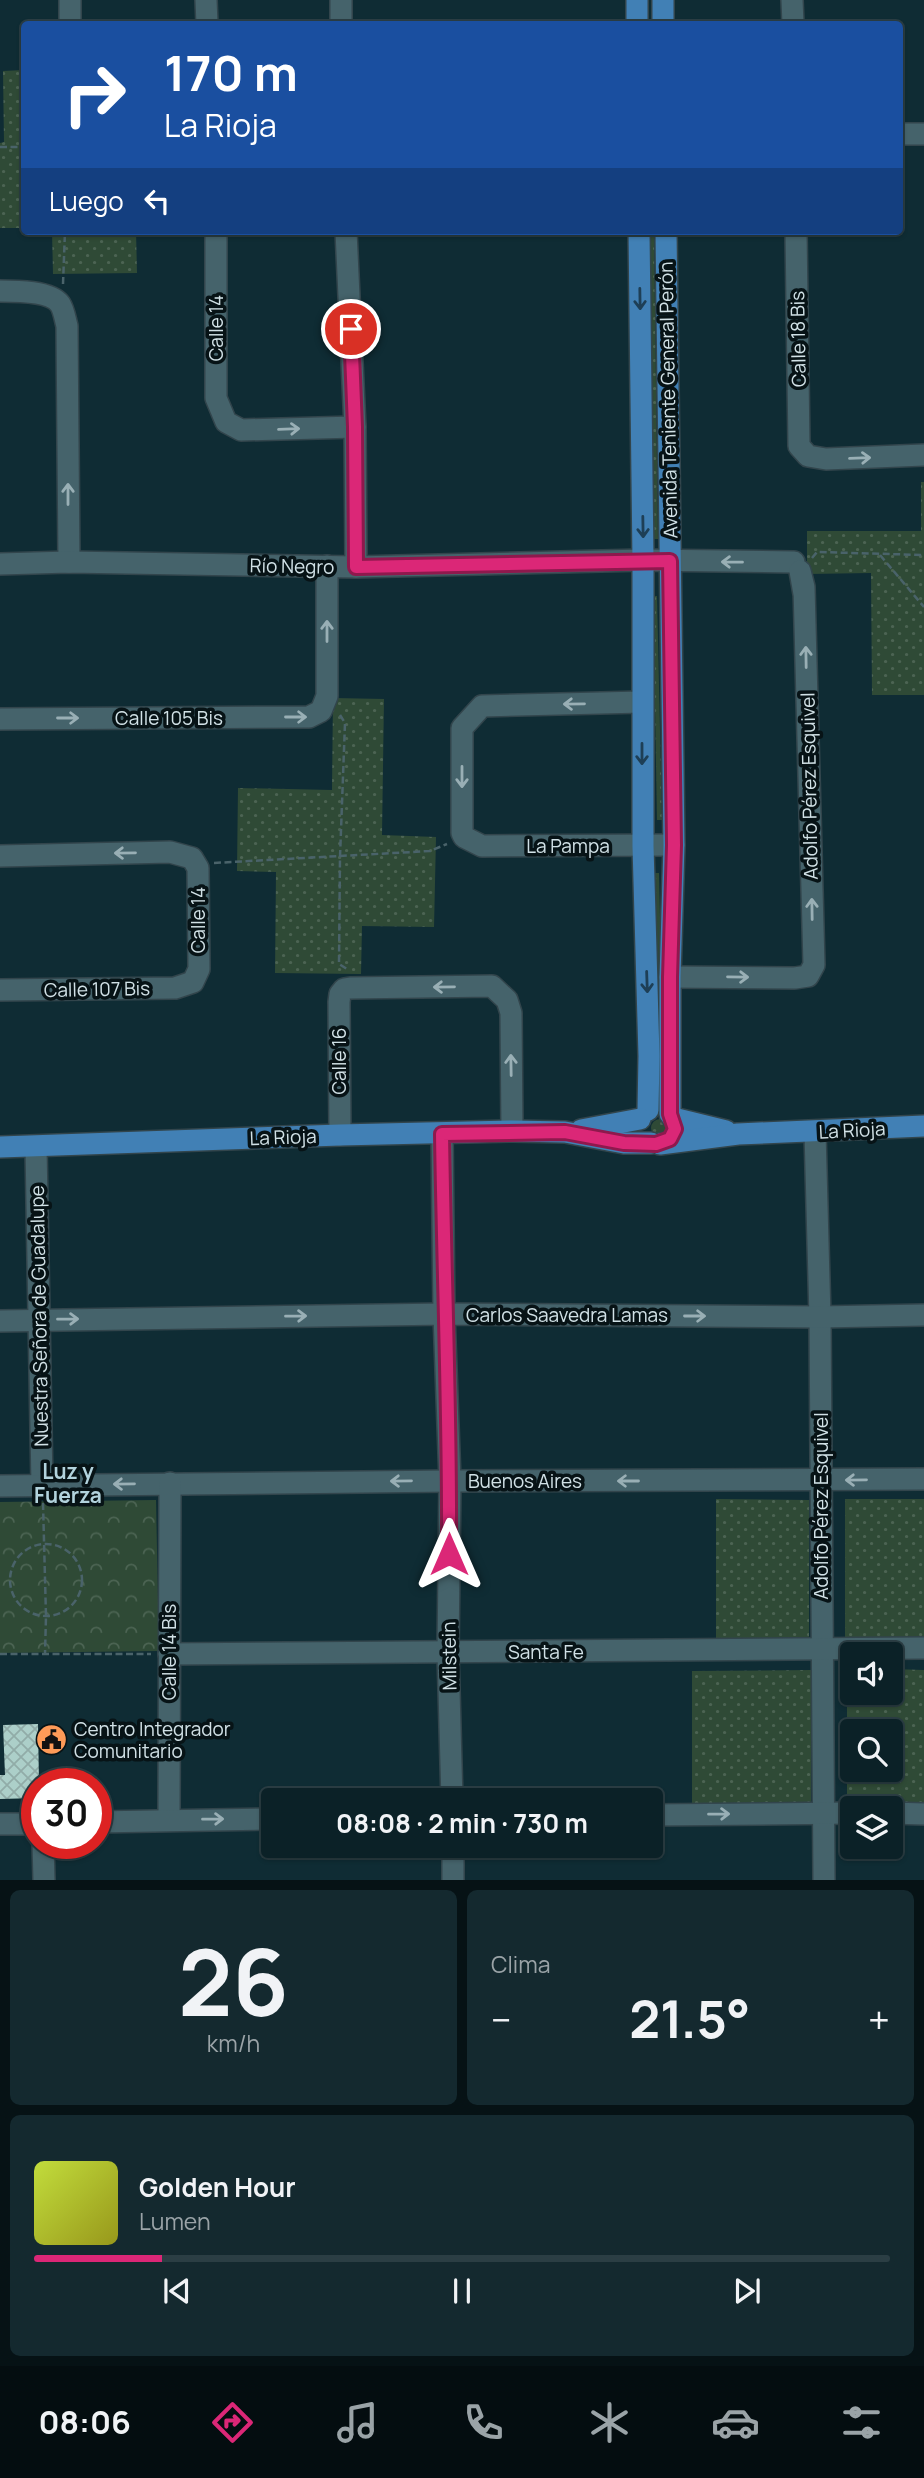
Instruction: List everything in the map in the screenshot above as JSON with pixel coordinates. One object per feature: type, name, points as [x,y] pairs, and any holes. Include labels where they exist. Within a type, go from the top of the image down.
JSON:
[{"type":"main road","points":[[636,0],[637,21]]},
{"type":"main road","points":[[663,0],[663,21]]},
{"type":"main road","name":"Avenida Teniente General Perón","points":[[639,235],[643,846],[649,1056],[644,1115]]},
{"type":"main road","name":"Avenida Teniente General Perón","points":[[666,235],[674,845],[670,977],[672,1116]]},
{"type":"main road","points":[[660,1108],[672,1116],[673,1134],[670,1139],[656,1144],[642,1136],[639,1125],[644,1115],[660,1108]]},
{"type":"main road","name":"La Rioja","points":[[565,1132],[644,1115]]},
{"type":"main road","name":"La Rioja","points":[[672,1116],[738,1134]]},
{"type":"main road","name":"La Rioja","points":[[0,1147],[512,1132],[565,1132],[624,1143],[656,1144],[738,1134],[924,1126]]},
{"type":"street","points":[[69,0],[70,21]]},
{"type":"street","points":[[206,0],[207,21]]},
{"type":"street","points":[[341,0],[341,21]]},
{"type":"street","points":[[792,0],[793,21]]},
{"type":"street","points":[[903,134],[924,134]]},
{"type":"street","name":"Calle 14","points":[[216,235],[216,398],[226,422],[241,430],[355,427]]},
{"type":"street","points":[[346,235],[355,427],[356,567]]},
{"type":"street","name":"Calle 18 Bis","points":[[796,235],[799,446],[808,456],[826,459],[924,455]]},
{"type":"street","points":[[0,291],[19,291],[53,297],[61,306],[67,326],[69,562]]},
{"type":"street","name":"Río Negro","points":[[0,564],[69,562],[356,567],[643,560],[797,566]]},
{"type":"street","points":[[327,566],[327,696]]},
{"type":"street","name":"Adolfo Pérez Esquivel","points":[[670,977],[795,978],[808,976],[814,965],[804,594],[797,566]]},
{"type":"street","name":"Calle 105 Bis","points":[[0,719],[309,717],[321,711],[327,696]]},
{"type":"street","points":[[464,837],[462,728],[482,706],[642,702]]},
{"type":"street","name":"La Pampa","points":[[464,837],[482,846],[674,845]]},
{"type":"street","points":[[0,856],[170,852],[195,863]]},
{"type":"street","name":"Calle 14","points":[[193,982],[198,969],[195,863]]},
{"type":"street","name":"Calle 107 Bis","points":[[0,990],[175,988],[193,982]]},
{"type":"street","points":[[347,988],[492,986],[507,1000],[511,1013],[512,1132]]},
{"type":"street","name":"Calle 16","points":[[340,1135],[339,1002],[340,994],[347,988]]},
{"type":"street","name":"Adolfo Pérez Esquivel","points":[[815,1132],[822,1480],[824,1880]]},
{"type":"street","name":"Milstein","points":[[442,1134],[444,1314],[450,1481],[448,1653],[452,1788]]},
{"type":"street","name":"Nuestra Señora de Guadalupe","points":[[36,1147],[42,1485]]},
{"type":"street","name":"Carlos Saavedra Lamas","points":[[0,1321],[444,1314],[820,1317],[924,1315]]},
{"type":"street","name":"Buenos Aires","points":[[0,1486],[924,1479]]},
{"type":"street","name":"Calle 14 Bis","points":[[169,1820],[170,1483]]},
{"type":"street","name":"Santa Fe","points":[[169,1654],[924,1648]]},
{"type":"street","points":[[663,1815],[840,1813]]},
{"type":"street","points":[[903,1814],[924,1814]]},
{"type":"street","points":[[112,1822],[261,1819]]},
{"type":"street","points":[[0,1824],[21,1824]]},
{"type":"street","points":[[453,1858],[453,1880]]},
{"type":"street","points":[[43,1859],[44,1880]]},
{"type":"path","points":[[0,147],[21,147]]},
{"type":"path","points":[[61,306],[65,235]]},
{"type":"path","points":[[797,566],[817,552],[924,555]]},
{"type":"path","points":[[880,555],[924,607]]},
{"type":"path","points":[[327,696],[345,723],[339,964],[351,972],[347,988]]},
{"type":"path","points":[[195,863],[430,851],[464,837]]},
{"type":"path","points":[[42,1485],[45,1654]]},
{"type":"path","points":[[43,1543],[65,1550],[73,1557],[82,1578],[76,1600],[69,1608],[59,1614],[46,1616],[36,1615],[16,1600],[11,1589],[10,1576],[21,1554],[43,1543]]},
{"type":"path","points":[[0,1654],[169,1654]]},
{"type":"green space","points":[[21,70],[21,228],[0,228],[0,143],[4,142],[3,71]]},
{"type":"green space","points":[[52,235],[136,235],[137,273],[53,274]]},
{"type":"green space","points":[[650,235],[654,235],[658,539],[654,539]]},
{"type":"green space","points":[[921,482],[924,482],[924,695],[872,695],[871,573],[807,574],[807,531],[921,531]]},
{"type":"green space","points":[[653,596],[657,596],[662,820],[657,820]]},
{"type":"green space","points":[[333,698],[384,699],[382,835],[436,837],[434,927],[362,926],[361,974],[275,973],[276,872],[237,871],[238,788],[332,790]]},
{"type":"green space","points":[[655,873],[659,873],[664,1097],[660,1097]]},
{"type":"green space","points":[[660,1119],[666,1122],[669,1128],[666,1134],[660,1137],[654,1134],[651,1128],[654,1122]]},
{"type":"green space","points":[[716,1499],[809,1500],[809,1642],[716,1642]]},
{"type":"green space","points":[[845,1499],[924,1499],[924,1641],[845,1641]]},
{"type":"green space","points":[[156,1500],[159,1651],[0,1653],[0,1502]]},
{"type":"green space","points":[[903,1669],[924,1670],[924,1812],[903,1809],[903,1796],[847,1796],[847,1782],[903,1782],[903,1719],[847,1719],[847,1705],[903,1705]]},
{"type":"green space","points":[[811,1670],[811,1813],[692,1813],[692,1671]]},
{"type":"building","points":[[38,1724],[39,1768],[21,1768],[21,1798],[0,1799],[0,1775],[5,1775],[3,1725]]},
{"type":"place","name":"Centro Integrador Comunitario","points":[[51,1740]]},
{"type":"district","name":"Luz y Fuerza","points":[[68,1483]]},
{"type":"route","points":[[351,329],[356,567],[670,561],[674,845],[670,1114],[675,1129],[670,1139],[660,1144],[624,1143],[565,1132],[442,1134],[444,1314],[450,1481],[449,1554]]}]
